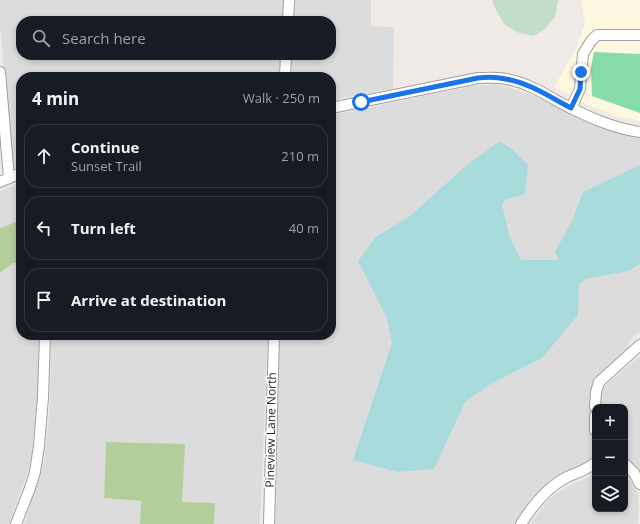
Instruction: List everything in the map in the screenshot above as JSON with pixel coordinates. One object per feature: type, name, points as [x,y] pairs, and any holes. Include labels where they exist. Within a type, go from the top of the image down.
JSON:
[{"type":"street","points":[[288,16],[289,0]]},
{"type":"street","points":[[571,108],[580,89],[583,54],[591,41],[597,35],[640,35]]},
{"type":"street","points":[[285,72],[286,60]]},
{"type":"street","points":[[0,72],[5,180],[16,175]]},
{"type":"street","points":[[336,107],[478,78],[492,77],[520,82],[571,108],[601,121],[640,132]]},
{"type":"street","points":[[16,524],[35,472],[39,446],[43,397],[45,340]]},
{"type":"street","name":"Pineview Lane North","points":[[269,524],[274,340]]},
{"type":"street","points":[[595,404],[596,392],[599,382],[640,345]]},
{"type":"street","points":[[521,524],[541,496],[552,486],[592,465]]},
{"type":"street","points":[[628,467],[634,473],[640,484]]},
{"type":"shaded area","points":[[0,0],[286,0],[285,16],[16,16],[16,60],[284,60],[283,72],[16,72],[16,167],[12,161],[0,26]]},
{"type":"shaded area","points":[[294,0],[371,0],[371,26],[394,27],[393,89],[336,99],[336,72],[291,72],[292,60],[336,60],[336,16],[293,16]]},
{"type":"shaded area","points":[[581,0],[640,0],[640,121],[619,117],[593,107],[554,87],[577,47],[585,23]]},
{"type":"shaded area","points":[[496,84],[548,101],[595,126],[640,136],[640,332],[633,336],[629,342],[628,349],[593,388],[589,431],[592,436],[592,463],[554,482],[518,524],[271,524],[278,340],[336,340],[336,114],[472,86]]},
{"type":"shaded area","points":[[16,184],[16,222],[0,228],[0,191]]},
{"type":"shaded area","points":[[13,263],[16,263],[16,340],[39,340],[38,391],[32,453],[29,468],[9,524],[0,524],[0,273]]},
{"type":"shaded area","points":[[51,340],[268,340],[260,524],[214,524],[214,503],[182,502],[106,442],[104,498],[141,501],[140,524],[24,524],[44,463],[50,405]]},
{"type":"shaded area","points":[[637,358],[640,358],[640,477],[628,465],[628,404],[601,404],[601,392],[604,387]]},
{"type":"shaded area","points":[[592,475],[592,512],[628,512],[628,479],[636,488],[638,496],[638,524],[530,524],[549,499],[570,485]]},
{"type":"green space","points":[[493,0],[558,0],[555,17],[544,30],[534,36],[519,33],[504,24],[493,4]]},
{"type":"green space","points":[[594,52],[640,54],[640,113],[592,96],[591,67]]},
{"type":"green space","points":[[16,222],[16,263],[13,263],[0,273],[0,228]]},
{"type":"green space","points":[[106,442],[185,444],[182,502],[215,503],[214,524],[140,524],[141,501],[104,498]]},
{"type":"water","points":[[500,141],[514,151],[528,165],[525,194],[505,200],[502,204],[510,238],[521,260],[559,260],[555,252],[572,221],[583,192],[640,165],[640,264],[628,271],[585,279],[579,284],[578,315],[542,358],[489,385],[465,402],[434,469],[397,472],[353,460],[392,343],[387,318],[358,261],[376,237],[410,216],[467,165]]},
{"type":"route","points":[[361,102],[478,78],[492,77],[520,82],[571,108],[580,89],[581,72]]}]
